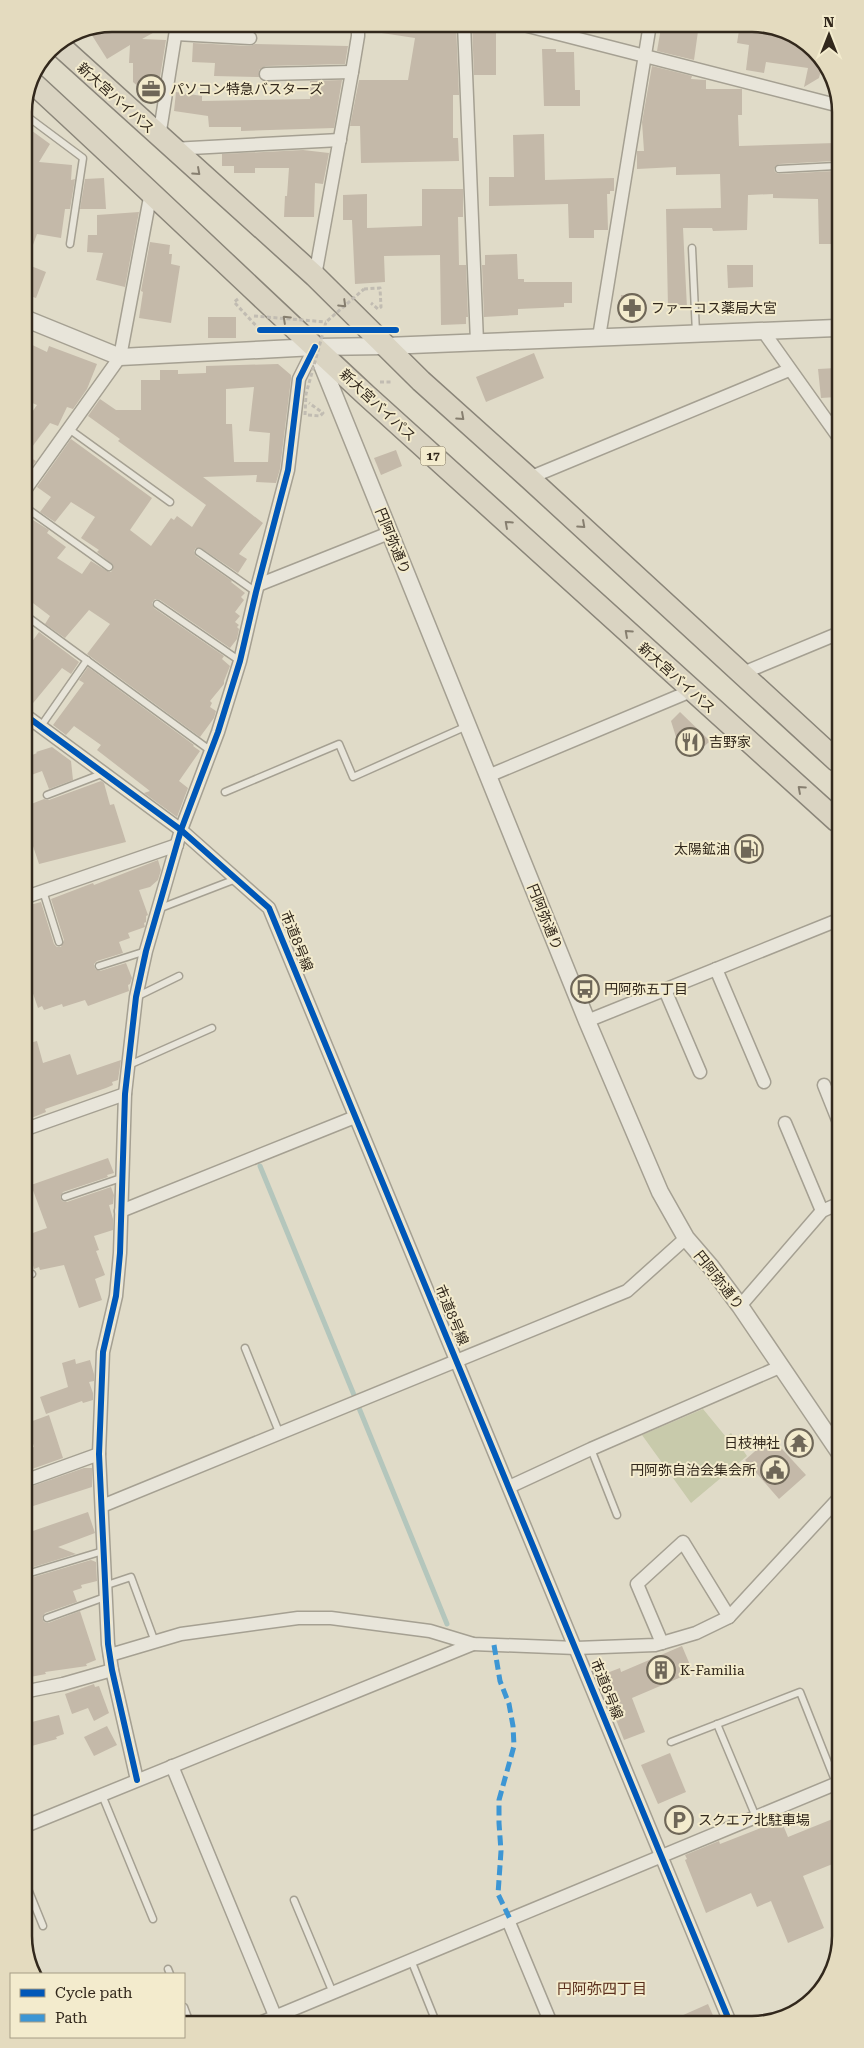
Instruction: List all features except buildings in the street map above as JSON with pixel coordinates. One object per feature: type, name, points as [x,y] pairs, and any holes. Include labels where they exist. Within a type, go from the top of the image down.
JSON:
[{"type":"highway","name":"新大宮バイパス","points":[[64,49],[314,276],[421,382],[529,478],[832,756]]},
{"type":"highway","name":"新大宮バイパス","points":[[37,87],[152,192],[315,347],[691,691],[832,816]]},
{"type":"street","points":[[177,33],[166,143],[340,140]]},
{"type":"street","points":[[209,33],[250,38]]},
{"type":"street","points":[[314,276],[358,33]]},
{"type":"street","points":[[464,33],[477,342]]},
{"type":"street","points":[[555,33],[831,103]]},
{"type":"street","points":[[599,337],[648,33]]},
{"type":"street","points":[[266,74],[352,72]]},
{"type":"street","points":[[33,479],[120,357],[152,192]]},
{"type":"street","points":[[33,322],[120,357],[315,347],[386,346],[832,328]]},
{"type":"street","points":[[763,331],[832,429]]},
{"type":"street","points":[[137,1780],[110,1655],[105,1592],[99,1454],[103,1352],[116,1296],[120,1253],[125,1094],[136,997],[157,909],[181,830],[211,751],[240,661],[288,470],[299,379],[315,347]]},
{"type":"street","name":"円阿弥通り","points":[[315,347],[587,1021],[660,1192],[686,1238],[711,1267],[740,1306],[832,1441]]},
{"type":"street","points":[[529,478],[790,370]]},
{"type":"street","points":[[257,588],[389,533]]},
{"type":"street","points":[[743,673],[832,636]]},
{"type":"street","points":[[488,776],[691,691]]},
{"type":"street","name":"市道8号線","points":[[33,720],[181,830],[269,908],[727,2016]]},
{"type":"street","points":[[33,894],[177,845]]},
{"type":"street","points":[[587,1021],[832,922]]},
{"type":"street","points":[[716,969],[764,1082]]},
{"type":"street","points":[[665,990],[700,1072]]},
{"type":"street","points":[[824,1085],[832,1105]]},
{"type":"street","points":[[33,1126],[125,1094]]},
{"type":"street","points":[[121,1211],[355,1117]]},
{"type":"street","points":[[785,1123],[822,1211]]},
{"type":"street","points":[[740,1306],[822,1211],[832,1207]]},
{"type":"street","points":[[102,1506],[280,1432],[458,1362],[627,1291],[686,1238]]},
{"type":"street","points":[[509,1488],[591,1449],[782,1366]]},
{"type":"street","points":[[33,1477],[99,1454]]},
{"type":"street","points":[[110,1655],[181,1634],[298,1618],[331,1618],[430,1631],[473,1644],[576,1648],[655,1645],[696,1633],[729,1617],[832,1506]]},
{"type":"street","points":[[662,1643],[637,1584],[682,1542],[729,1617]]},
{"type":"street","points":[[33,1823],[473,1644]]},
{"type":"street","points":[[33,1690],[63,1684],[112,1670]]},
{"type":"street","points":[[172,1766],[275,2015]]},
{"type":"street","points":[[287,2015],[333,1993],[411,1960],[832,1785]]},
{"type":"street","points":[[508,1920],[548,2016]]},
{"type":"lane","points":[[33,121],[83,158],[70,244]]},
{"type":"lane","points":[[779,169],[832,166]]},
{"type":"lane","points":[[692,248],[696,333]]},
{"type":"lane","points":[[69,430],[170,502]]},
{"type":"lane","points":[[33,513],[109,567]]},
{"type":"lane","points":[[199,552],[257,588]]},
{"type":"lane","points":[[157,604],[240,661]]},
{"type":"lane","points":[[33,621],[211,751]]},
{"type":"lane","points":[[41,726],[87,660]]},
{"type":"lane","points":[[225,792],[339,744],[353,777],[468,726]]},
{"type":"lane","points":[[46,795],[104,772]]},
{"type":"lane","points":[[157,909],[236,879]]},
{"type":"lane","points":[[42,891],[59,942]]},
{"type":"lane","points":[[100,966],[146,952]]},
{"type":"lane","points":[[136,997],[179,976]]},
{"type":"lane","points":[[128,1065],[212,1028]]},
{"type":"lane","points":[[65,1197],[121,1178]]},
{"type":"lane","points":[[245,1348],[280,1432]]},
{"type":"lane","points":[[591,1449],[617,1515]]},
{"type":"lane","points":[[33,1572],[103,1551]]},
{"type":"lane","points":[[47,1618],[105,1592],[130,1577],[155,1642]]},
{"type":"lane","points":[[671,1742],[800,1692],[832,1769]]},
{"type":"lane","points":[[717,1724],[756,1817]]},
{"type":"lane","points":[[102,1795],[153,1919]]},
{"type":"lane","points":[[294,1900],[333,1993]]},
{"type":"lane","points":[[33,1901],[43,1926]]},
{"type":"lane","points":[[411,1960],[433,2016]]},
{"type":"path","points":[[307,401],[322,413],[320,416],[305,415],[306,394],[326,322],[364,289],[380,288],[381,307],[378,309],[366,299]]},
{"type":"path","points":[[269,330],[258,328],[234,302],[238,298],[254,316],[326,322]]},
{"type":"path","points":[[298,330],[334,330]]},
{"type":"path","points":[[377,382],[392,382]]},
{"type":"green space","points":[[703,1409],[726,1437],[731,1433],[747,1456],[691,1503],[642,1435]]},
{"type":"waterway","points":[[260,1166],[354,1395]]},
{"type":"waterway","points":[[359,1408],[447,1624]]},
{"type":"marked path","points":[[494,1645],[500,1681],[509,1704],[513,1726],[514,1746],[499,1800],[501,1851],[498,1894],[510,1919]]},
{"type":"cycle path","points":[[260,330],[396,330]]},
{"type":"cycle path","points":[[137,1780],[112,1670],[108,1644],[99,1454],[103,1352],[116,1296],[120,1253],[125,1094],[136,997],[146,951],[181,830],[218,732],[240,661],[288,470],[299,379],[315,347]]},
{"type":"cycle path","points":[[33,721],[181,830],[269,908],[727,2016]]},
{"type":"place","name":"パソコン特急バスターズ","points":[[151,89]]},
{"type":"place","name":"ファーコス薬局大宮","points":[[632,308]]},
{"type":"place","name":"吉野家","points":[[690,742]]},
{"type":"place","name":"太陽鉱油","points":[[749,849]]},
{"type":"place","name":"円阿弥五丁目","points":[[585,989]]},
{"type":"place","name":"日枝神社","points":[[799,1443]]},
{"type":"place","name":"円阿弥自治会集会所","points":[[775,1470]]},
{"type":"place","name":"K-Familia","points":[[661,1670]]},
{"type":"place","name":"スクエア北駐車場","points":[[679,1820]]},
{"type":"district","name":"円阿弥四丁目","points":[[602,1989]]}]
